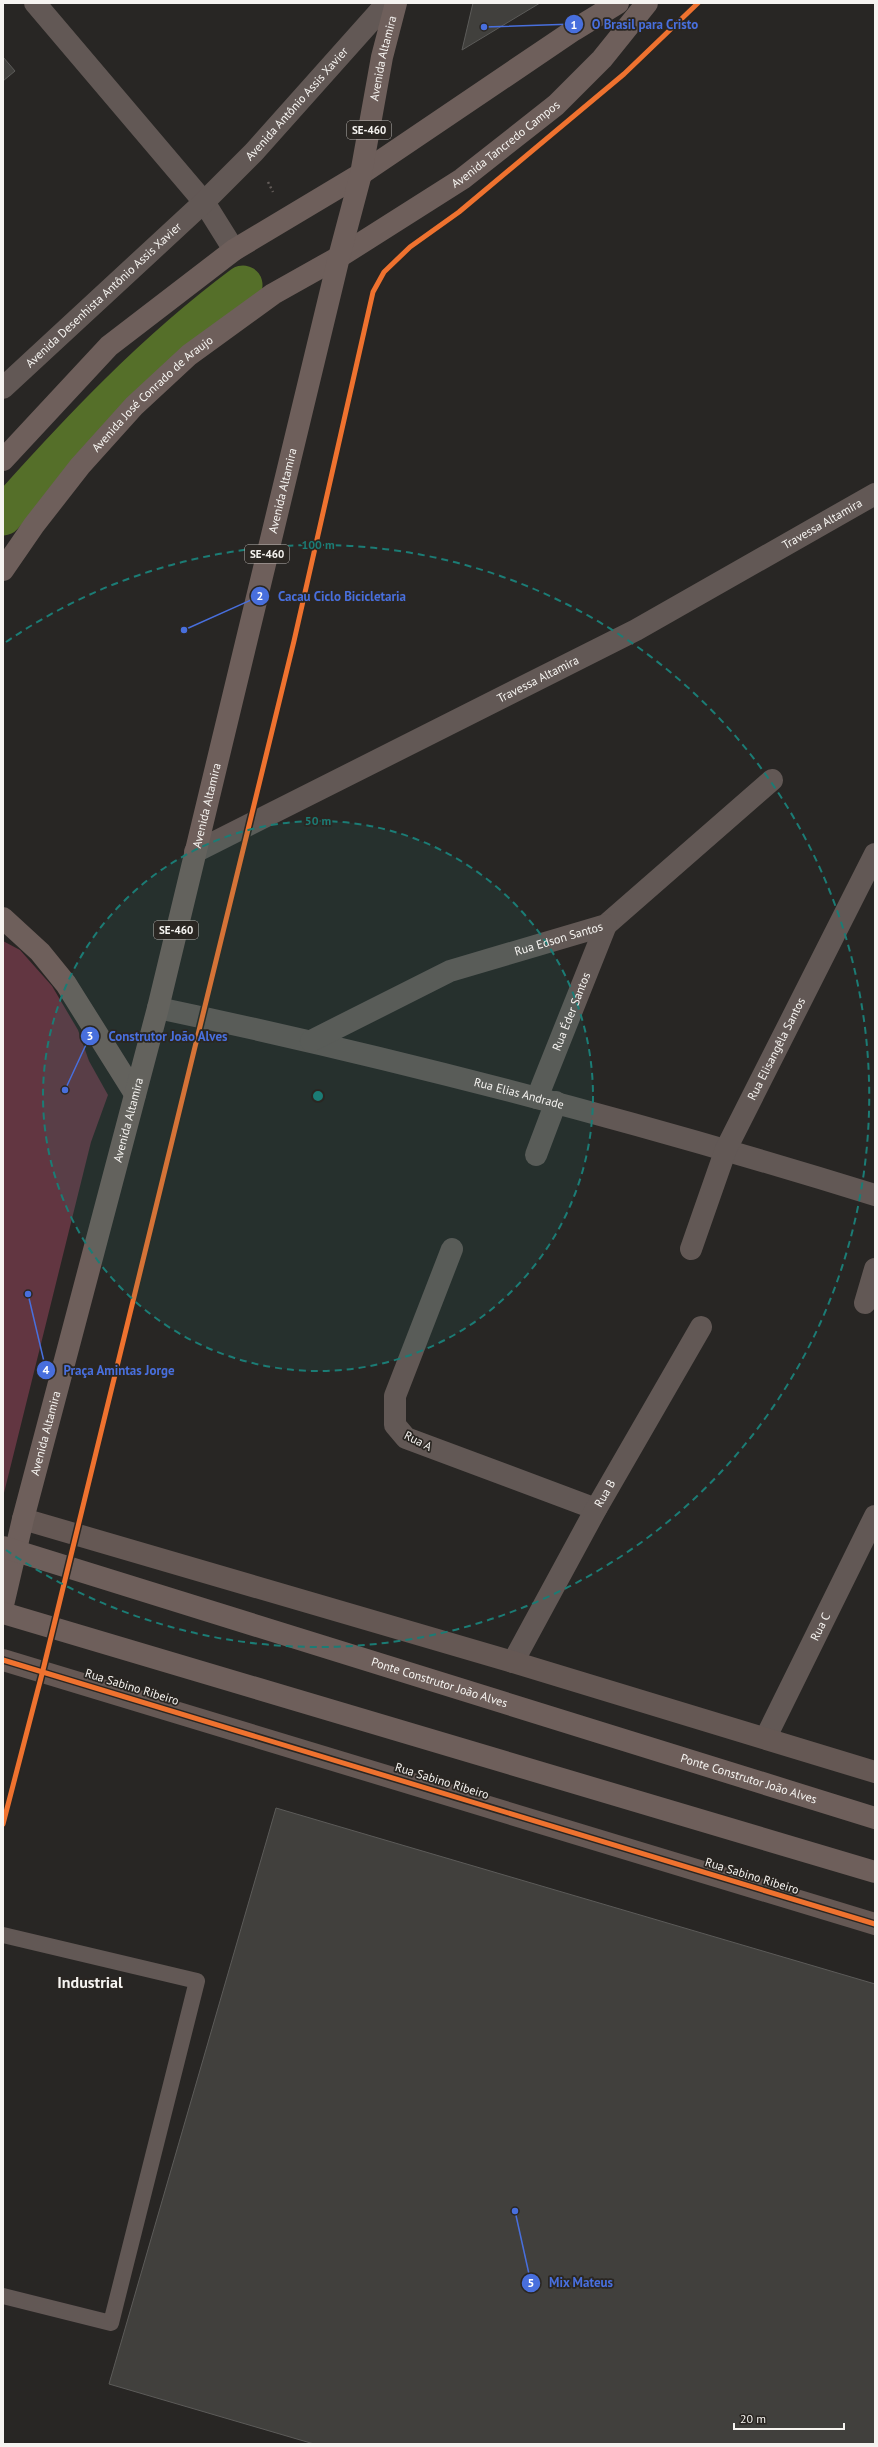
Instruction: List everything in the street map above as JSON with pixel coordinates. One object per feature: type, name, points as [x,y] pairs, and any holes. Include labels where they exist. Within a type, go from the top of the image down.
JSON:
[{"type":"main road","name":"Avenida Altamira","points":[[3,1605],[23,1519],[76,1325],[158,1008],[339,257],[361,174],[382,57],[396,3]]},
{"type":"main road","points":[[3,460],[109,346],[234,250],[361,174],[574,30],[618,3]]},
{"type":"main road","name":"Avenida Tancredo Campos","points":[[339,257],[462,179],[556,105],[602,59],[647,3]]},
{"type":"main road","name":"Avenida José Conrado de Araujo","points":[[3,570],[34,525],[80,466],[134,406],[189,355],[273,294],[339,257]]},
{"type":"main road","points":[[3,918],[40,952],[66,984],[135,1094]]},
{"type":"main road","name":"Ponte Construtor João Alves","points":[[3,1547],[875,1818]]},
{"type":"main road","points":[[3,1613],[875,1872]]},
{"type":"street","points":[[35,3],[204,202],[234,250]]},
{"type":"street","name":"Avenida Antônio Assis Xavier","points":[[204,202],[254,152],[387,3]]},
{"type":"street","name":"Avenida Desenhista Antônio Assis Xavier","points":[[3,388],[204,202]]},
{"type":"street","name":"Travessa Altamira","points":[[195,852],[636,630],[875,494]]},
{"type":"street","name":"Rua Edson Santos","points":[[311,1041],[450,971],[606,925],[772,780]]},
{"type":"street","name":"Rua Elisangêla Santos","points":[[691,1249],[726,1149],[875,854]]},
{"type":"street","name":"Rua Éder Santos","points":[[536,1155],[547,1100],[606,925]]},
{"type":"street","name":"Rua Elias Andrade","points":[[158,1008],[311,1041],[547,1100],[726,1149],[875,1195]]},
{"type":"street","name":"Rua A","points":[[452,1249],[396,1396],[393,1416],[398,1430],[406,1438],[443,1453],[596,1509]]},
{"type":"street","points":[[865,1303],[875,1269]]},
{"type":"street","name":"Rua B","points":[[513,1662],[596,1509],[701,1327]]},
{"type":"street","name":"Rua C","points":[[766,1738],[875,1516]]},
{"type":"street","points":[[23,1519],[513,1662],[875,1772]]},
{"type":"street","name":"Rua Sabino Ribeiro","points":[[3,1660],[875,1924]]},
{"type":"lane","points":[[3,1935],[198,1981],[111,2323],[3,2296]]},
{"type":"shaded area","points":[[3,941],[20,950],[52,986],[78,1030],[89,1061],[108,1095],[91,1142],[3,1497]]},
{"type":"building","points":[[473,3],[540,3],[462,50]]},
{"type":"building","points":[[3,57],[15,71],[3,81]]},
{"type":"building","points":[[276,1808],[875,1984],[875,2444],[314,2444],[109,2384]]},
{"type":"waterway","points":[[3,516],[59,454],[147,365],[243,285]]},
{"type":"cycle path","points":[[3,1824],[43,1670],[294,641],[373,292],[384,272],[410,247],[459,212],[624,74],[698,3]]},
{"type":"cycle path","points":[[3,1660],[875,1924]]},
{"type":"place","name":"O Brasil para Cristo","points":[[484,27]]},
{"type":"place","name":"Cacau Ciclo Bicicletaria","points":[[184,630]]},
{"type":"place","name":"Construtor João Alves","points":[[65,1090]]},
{"type":"place","name":"Praça Amintas Jorge","points":[[28,1294]]},
{"type":"place","name":"Mix Mateus","points":[[515,2211]]},
{"type":"district","name":"Industrial","points":[[90,1982]]}]
